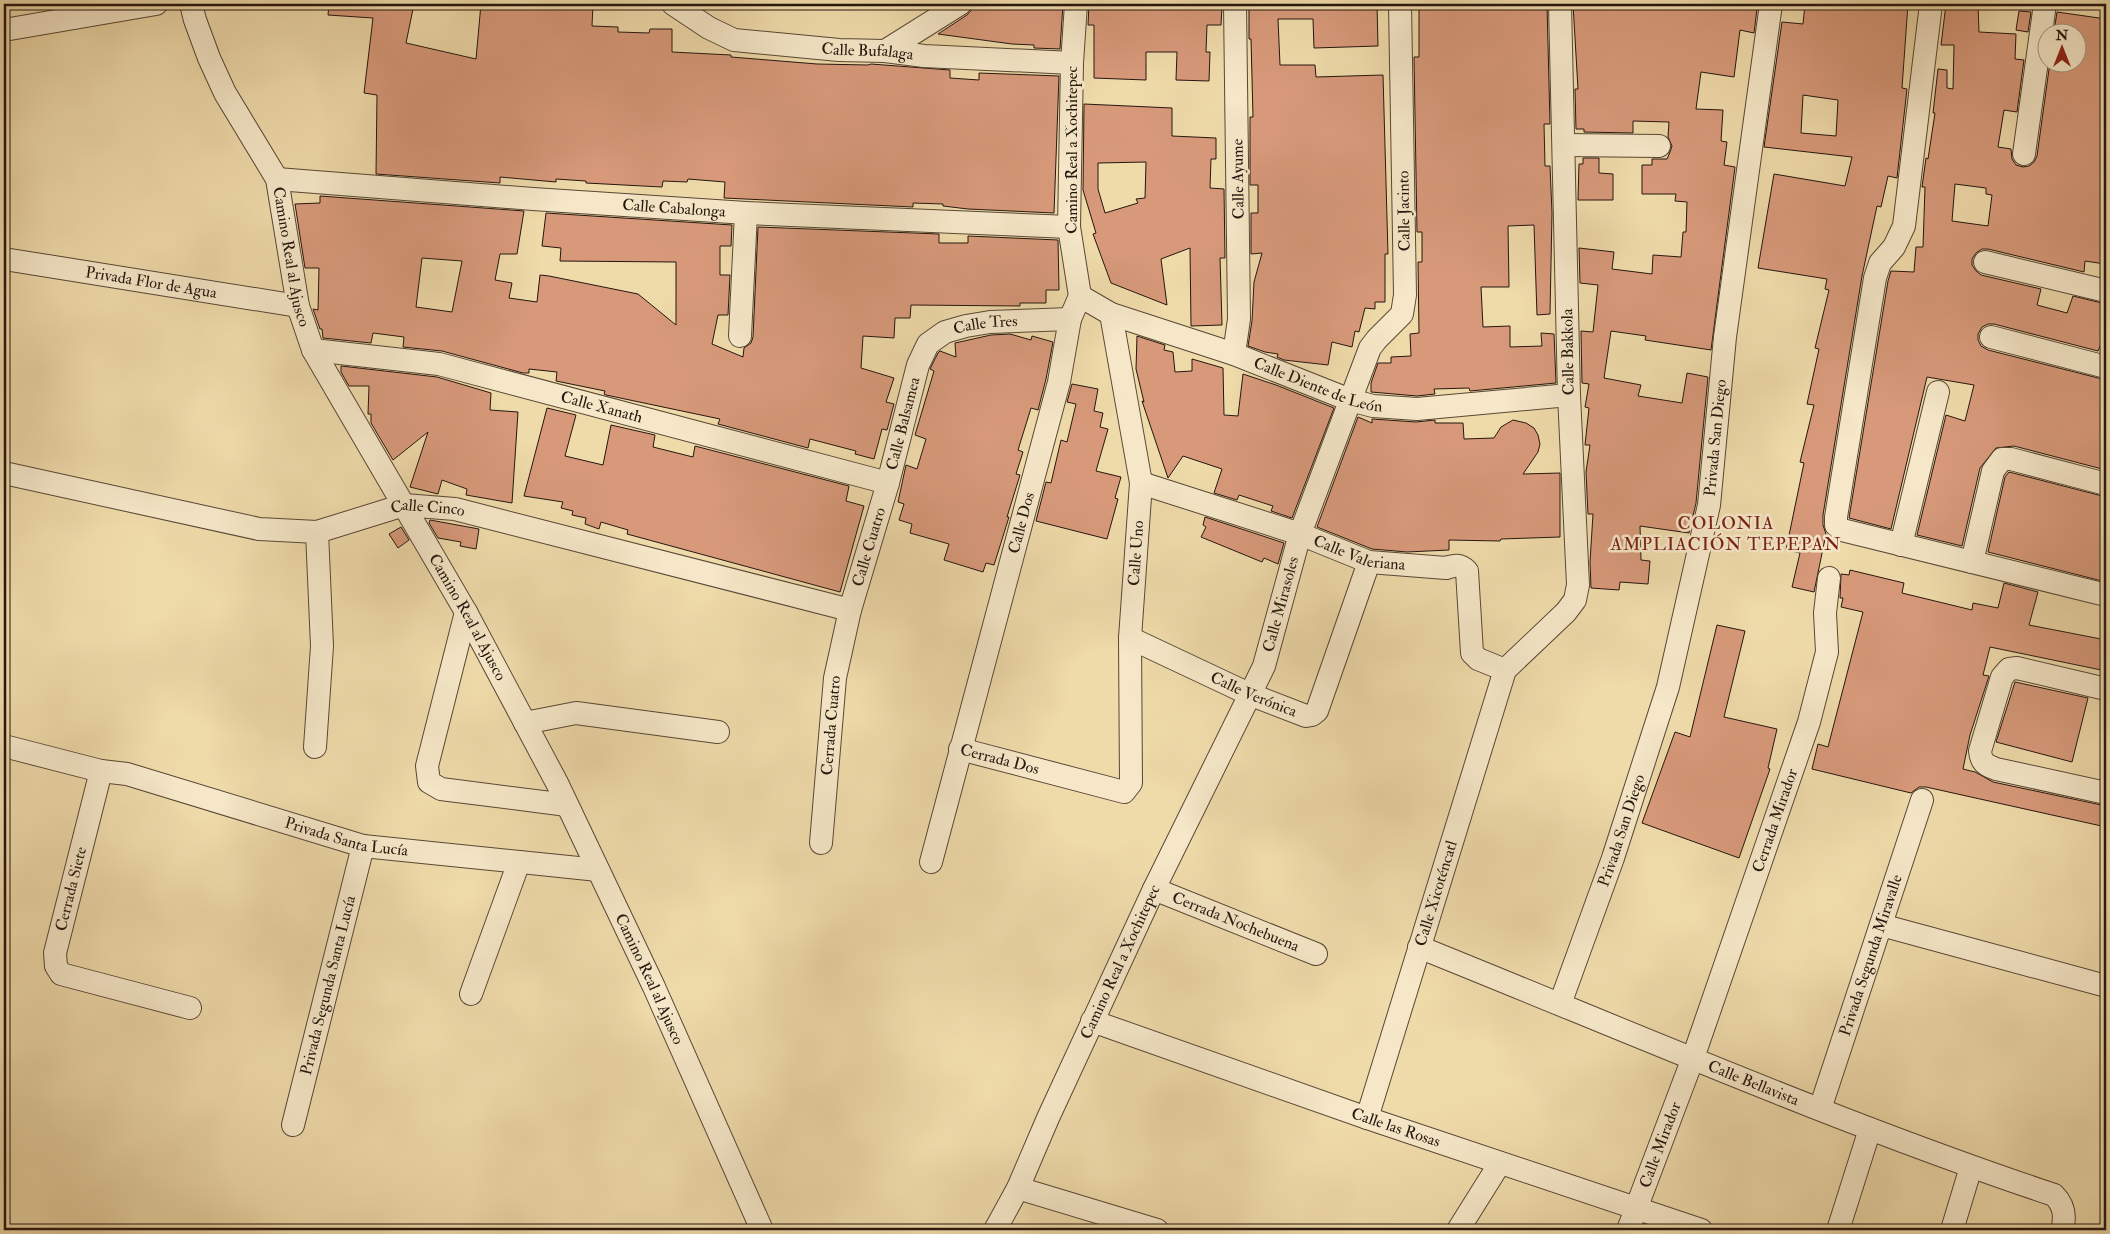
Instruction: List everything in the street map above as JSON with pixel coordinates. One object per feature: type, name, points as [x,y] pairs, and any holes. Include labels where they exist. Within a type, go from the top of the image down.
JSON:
[{"type":"street","points":[[4,30],[156,4]]},
{"type":"street","name":"Camino Real al Ajusco","points":[[192,4],[195,20],[225,94],[277,179],[298,306],[313,350],[466,612],[567,805],[654,987],[762,1230]]},
{"type":"street","name":"Calle Bufalaga","points":[[673,4],[709,28],[734,40],[839,50],[885,51],[924,56],[1072,63]]},
{"type":"street","points":[[885,51],[960,4]]},
{"type":"street","name":"Camino Real a Xochitepec","points":[[1076,4],[1072,63],[1069,227],[1080,296]]},
{"type":"street","name":"Calle Ayume","points":[[1234,354],[1240,319],[1235,4]]},
{"type":"street","name":"Calle Jacinto","points":[[1350,400],[1370,348],[1376,339],[1402,314],[1405,295],[1400,4]]},
{"type":"street","name":"Calle Bakkola","points":[[1504,670],[1566,612],[1575,600],[1578,585],[1569,396],[1560,4]]},
{"type":"street","name":"Privada San Diego","points":[[1560,1004],[1613,858],[1668,687],[1710,506],[1725,337],[1771,4]]},
{"type":"street","points":[[1931,4],[1904,226],[1894,247],[1880,263],[1875,278],[1836,525],[1842,530],[2106,595]]},
{"type":"street","points":[[2024,154],[2045,4]]},
{"type":"street","points":[[1564,145],[1659,146]]},
{"type":"street","name":"Calle Cabalonga","points":[[277,179],[746,213],[1069,227]]},
{"type":"street","points":[[740,336],[746,213]]},
{"type":"street","name":"Privada Flor de Agua","points":[[4,259],[298,306]]},
{"type":"street","points":[[1984,262],[2106,291]]},
{"type":"street","name":"Calle Diente de León","points":[[1080,296],[1111,314],[1234,354],[1350,400],[1372,406],[1417,409],[1569,396]]},
{"type":"street","name":"Calle Dos","points":[[960,749],[1059,382],[1070,319],[1080,296]]},
{"type":"street","name":"Calle Uno","points":[[1111,314],[1141,483],[1130,638],[1131,783],[1124,792]]},
{"type":"street","name":"Calle Tres","points":[[918,365],[928,344],[945,332],[990,322],[1070,319]]},
{"type":"street","points":[[1991,337],[2106,367]]},
{"type":"street","name":"Calle Xanath","points":[[313,350],[439,364],[888,483]]},
{"type":"street","name":"Calle Balsamea","points":[[888,483],[918,365]]},
{"type":"street","points":[[1901,545],[1938,392]]},
{"type":"street","name":"Calle Mirasoles","points":[[1249,694],[1264,666],[1300,534],[1350,400]]},
{"type":"street","points":[[1972,562],[1993,470],[2002,459],[2011,459],[2106,484]]},
{"type":"street","name":"Calle Cinco","points":[[4,473],[259,529],[317,532],[404,506],[455,509],[850,610]]},
{"type":"street","name":"Calle Cuatro","points":[[850,610],[888,483]]},
{"type":"street","name":"Calle Valeriana","points":[[1141,483],[1300,534],[1369,562],[1446,568],[1454,565],[1462,566],[1467,571],[1472,653],[1478,659],[1504,670]]},
{"type":"street","points":[[315,747],[322,646],[317,532]]},
{"type":"street","name":"Calle Verónica","points":[[1130,638],[1249,694],[1306,716],[1312,715],[1317,711],[1369,562]]},
{"type":"street","name":"Cerrada Mirador","points":[[1692,1058],[1809,722],[1827,652],[1825,613],[1829,578]]},
{"type":"street","name":"Cerrada Cuatro","points":[[821,843],[835,678],[850,610]]},
{"type":"street","points":[[466,612],[427,766],[429,782],[441,789],[567,805]]},
{"type":"street","points":[[2106,689],[2017,668],[2009,668],[2002,677],[1980,750],[1980,759],[1985,765],[1996,770],[2106,793]]},
{"type":"street","name":"Calle Xicoténcatl","points":[[1367,1118],[1504,670]]},
{"type":"street","name":"Camino Real a Xochitepec","points":[[996,1230],[1018,1188],[1154,889],[1249,694]]},
{"type":"street","points":[[525,723],[576,713],[718,732]]},
{"type":"street","points":[[4,746],[100,771]]},
{"type":"street","name":"Cerrada Dos","points":[[931,862],[960,749],[1124,792]]},
{"type":"street","name":"Privada Santa Lucía","points":[[100,771],[127,774],[363,846],[598,870]]},
{"type":"street","name":"Cerrada Siete","points":[[100,771],[55,953],[56,966],[61,974],[190,1008]]},
{"type":"street","name":"Privada Segunda Miravalle","points":[[1820,1109],[1922,800]]},
{"type":"street","name":"Privada Segunda Santa Lucía","points":[[293,1125],[363,846]]},
{"type":"street","points":[[471,994],[519,862]]},
{"type":"street","name":"Cerrada Nochebuena","points":[[1154,889],[1316,954]]},
{"type":"street","points":[[1882,925],[2106,986]]},
{"type":"street","name":"Calle Bellavista","points":[[1420,947],[1870,1129],[1971,1167],[2054,1195],[2062,1204],[2065,1222],[2062,1230]]},
{"type":"street","name":"Calle las Rosas","points":[[1092,1022],[1367,1118],[1701,1230]]},
{"type":"street","name":"Calle Mirador","points":[[1628,1230],[1692,1058]]},
{"type":"street","points":[[1838,1230],[1870,1129]]},
{"type":"street","points":[[1458,1230],[1500,1163]]},
{"type":"street","points":[[1952,1230],[1971,1167]]},
{"type":"street","points":[[1018,1188],[1157,1230]]},
{"type":"building","points":[[329,4],[414,4],[406,43],[476,59],[481,4],[593,4],[592,26],[618,27],[618,32],[649,33],[650,29],[672,29],[672,52],[731,55],[731,57],[817,64],[871,64],[950,70],[950,78],[979,80],[979,73],[1059,76],[1054,213],[968,209],[943,206],[943,204],[913,203],[913,207],[724,198],[725,182],[688,179],[687,182],[663,181],[662,187],[586,183],[586,181],[556,179],[556,182],[500,177],[500,183],[376,174],[377,95],[364,93],[373,18],[328,15]]},
{"type":"building","points":[[977,4],[1063,4],[1060,49],[1034,48],[1034,45],[1012,44],[938,34],[967,15]]},
{"type":"building","points":[[1089,4],[1222,6],[1221,25],[1207,25],[1206,52],[1210,52],[1209,81],[1176,80],[1177,52],[1146,52],[1146,80],[1094,78],[1094,25],[1088,25]]},
{"type":"building","points":[[1249,4],[1377,4],[1378,46],[1314,48],[1313,19],[1278,19],[1280,65],[1315,65],[1316,77],[1383,75],[1388,254],[1385,254],[1385,302],[1375,302],[1375,309],[1365,308],[1359,332],[1355,331],[1352,347],[1332,342],[1328,365],[1284,360],[1277,357],[1278,354],[1248,346],[1252,321],[1254,282],[1262,253],[1251,254],[1251,213],[1258,213],[1258,185],[1250,185],[1250,117],[1253,117]]},
{"type":"building","points":[[1419,4],[1547,4],[1550,124],[1544,124],[1545,166],[1550,166],[1552,213],[1550,314],[1537,315],[1534,225],[1508,226],[1509,287],[1481,287],[1483,327],[1510,326],[1510,347],[1542,346],[1541,333],[1554,334],[1556,383],[1470,391],[1469,388],[1434,389],[1435,394],[1417,396],[1371,392],[1371,383],[1378,363],[1391,363],[1391,357],[1411,356],[1410,334],[1419,333],[1418,262],[1422,262],[1422,232],[1417,232],[1414,57],[1419,57]]},
{"type":"building","points":[[1573,4],[1747,4],[1747,7],[1757,9],[1754,33],[1740,30],[1734,77],[1701,72],[1696,109],[1723,110],[1721,141],[1727,142],[1724,165],[1735,167],[1711,350],[1645,340],[1646,336],[1611,331],[1604,378],[1641,385],[1638,396],[1682,403],[1687,373],[1708,377],[1696,503],[1689,533],[1640,526],[1641,560],[1650,561],[1648,584],[1620,582],[1619,590],[1591,588],[1590,562],[1593,514],[1588,514],[1586,472],[1590,445],[1585,445],[1589,408],[1585,407],[1589,384],[1582,383],[1581,331],[1593,332],[1598,285],[1580,283],[1579,248],[1614,252],[1612,269],[1652,274],[1653,255],[1681,257],[1683,232],[1686,232],[1687,202],[1675,201],[1676,194],[1642,194],[1642,165],[1652,165],[1652,159],[1667,159],[1670,152],[1672,146],[1668,137],[1669,122],[1633,121],[1633,133],[1584,132],[1584,129],[1576,129],[1575,89],[1578,89]]},
{"type":"building","points":[[1805,4],[1908,4],[1902,88],[1907,89],[1897,178],[1888,176],[1881,207],[1877,206],[1862,276],[1823,515],[1823,525],[1826,534],[1814,592],[1792,587],[1800,553],[1786,550],[1804,463],[1800,462],[1814,405],[1807,404],[1819,349],[1815,348],[1829,290],[1825,289],[1827,279],[1758,268],[1774,174],[1845,186],[1852,157],[1764,147],[1782,22],[1803,24]],"holes":[[[1803,95],[1838,100],[1836,136],[1801,133]]]},
{"type":"building","points":[[1946,4],[1978,4],[1979,32],[2016,34],[2015,59],[2024,60],[2017,112],[2004,110],[1998,147],[2011,149],[2012,159],[2016,165],[2029,166],[2037,156],[2049,72],[2088,72],[2088,22],[2056,22],[2057,12],[2106,19],[2106,172],[2103,195],[2106,196],[2106,206],[2101,238],[2106,239],[2105,264],[2085,261],[2084,272],[1982,249],[1972,259],[1972,265],[1981,275],[2041,289],[2037,305],[2067,313],[2073,296],[2106,304],[2106,341],[2103,340],[2098,351],[1994,324],[1982,327],[1978,334],[1978,340],[1981,346],[1988,350],[2106,380],[2106,470],[2014,446],[1996,448],[1980,468],[1962,546],[1917,535],[1946,415],[1965,421],[1974,385],[1927,377],[1891,529],[1849,518],[1888,281],[1891,271],[1914,272],[1916,247],[1923,247],[1925,187],[1922,187],[1935,113],[1933,113],[1938,69],[1947,70],[1947,88],[1953,89],[1954,45],[1941,45]],"holes":[[[1955,184],[1986,188],[1986,194],[1992,195],[1988,226],[1952,221]]]},
{"type":"building","points":[[2019,11],[2031,12],[2028,32],[2016,30]]},
{"type":"building","points":[[1084,104],[1172,108],[1172,136],[1216,138],[1216,159],[1211,159],[1210,188],[1224,189],[1225,258],[1220,258],[1222,325],[1191,326],[1190,248],[1161,259],[1167,305],[1111,283],[1093,234],[1096,233],[1083,190]],"holes":[[[1146,162],[1145,198],[1136,199],[1138,203],[1105,213],[1098,189],[1098,163]]]},
{"type":"building","points":[[1583,158],[1599,158],[1599,173],[1613,174],[1613,200],[1578,200],[1579,164],[1583,164]]},
{"type":"building","points":[[320,196],[524,211],[517,254],[500,254],[495,280],[512,283],[509,298],[537,302],[540,275],[549,276],[638,294],[676,325],[676,262],[560,261],[561,248],[542,246],[546,213],[732,225],[731,246],[720,246],[720,275],[730,275],[728,315],[718,315],[712,344],[743,357],[744,348],[751,343],[753,337],[758,227],[939,234],[939,243],[968,243],[968,236],[1058,240],[1059,290],[1046,290],[1046,303],[1020,303],[1020,306],[911,305],[910,318],[895,318],[894,338],[863,336],[861,368],[894,378],[886,402],[894,404],[887,430],[882,429],[874,459],[855,454],[856,451],[810,439],[808,448],[718,424],[720,419],[606,395],[604,394],[605,391],[556,381],[557,372],[529,369],[529,373],[523,373],[442,351],[403,347],[404,337],[373,333],[371,343],[323,338],[322,329],[320,329],[313,309],[318,310],[319,268],[305,268],[295,204],[320,203]],"holes":[[[422,258],[462,261],[452,312],[416,307]]]},
{"type":"building","points":[[1010,334],[1031,340],[1032,336],[1053,342],[1038,410],[1031,408],[1018,450],[1023,452],[1016,474],[1020,475],[1007,517],[1009,517],[994,565],[986,563],[983,572],[944,560],[949,544],[910,533],[912,524],[899,520],[904,504],[898,502],[906,465],[917,469],[926,439],[915,435],[934,371],[930,369],[938,353],[940,351],[956,357],[955,343],[991,335]]},
{"type":"building","points":[[1137,336],[1165,345],[1164,350],[1173,352],[1175,372],[1192,371],[1192,359],[1223,368],[1224,415],[1238,416],[1243,374],[1334,408],[1292,518],[1271,511],[1273,506],[1239,495],[1237,500],[1214,493],[1222,469],[1183,456],[1168,478],[1142,401],[1144,402],[1136,369]]},
{"type":"building","points":[[341,366],[437,377],[491,393],[490,410],[518,412],[512,503],[466,495],[467,489],[442,480],[438,494],[410,487],[428,432],[393,460],[371,423],[371,414],[368,414],[369,386],[349,386],[341,372]]},
{"type":"building","points":[[1072,384],[1098,389],[1094,411],[1103,413],[1100,427],[1108,429],[1096,471],[1121,477],[1115,498],[1118,499],[1107,539],[1036,521],[1046,482],[1051,483],[1061,440],[1067,442],[1076,404],[1067,402]]},
{"type":"building","points":[[547,408],[576,415],[565,456],[603,465],[611,425],[655,435],[653,447],[693,457],[695,446],[849,486],[846,501],[864,506],[840,592],[627,534],[628,530],[601,522],[599,529],[585,524],[586,518],[572,515],[573,511],[561,508],[563,502],[524,496]]},
{"type":"building","points":[[1358,417],[1372,423],[1372,419],[1416,422],[1435,420],[1435,423],[1463,423],[1464,439],[1494,438],[1501,427],[1513,420],[1526,423],[1534,428],[1540,444],[1538,452],[1523,474],[1560,473],[1560,537],[1501,539],[1500,541],[1449,540],[1449,550],[1407,552],[1372,549],[1317,527]]},
{"type":"building","points":[[2009,472],[2106,497],[2106,582],[1988,552],[2005,477]]},
{"type":"building","points":[[1205,517],[1284,543],[1278,564],[1264,558],[1262,562],[1201,537],[1206,527],[1203,525]]},
{"type":"building","points":[[430,520],[479,529],[476,549],[460,546],[461,542],[438,538],[429,523]]},
{"type":"building","points":[[401,527],[409,540],[398,548],[389,534]]},
{"type":"building","points":[[1850,570],[1904,583],[1902,593],[1972,610],[1973,603],[1998,608],[2004,583],[2038,592],[2029,625],[2106,640],[2106,671],[1990,647],[1983,675],[1989,676],[1970,735],[1963,769],[1975,772],[1993,782],[2106,806],[2106,827],[1926,787],[1919,787],[1911,793],[1812,769],[1818,744],[1828,747],[1863,612],[1841,607],[1843,598],[1840,598],[1841,574],[1849,575]]},
{"type":"building","points":[[1717,625],[1745,631],[1724,717],[1777,729],[1768,768],[1770,769],[1739,858],[1642,823],[1675,732],[1690,737]]},
{"type":"building","points":[[2015,682],[2088,698],[2072,762],[1996,742]]},
{"type":"district","name":"COLONIA AMPLIACIÓN TEPEPAN","points":[[1726,533]]}]
